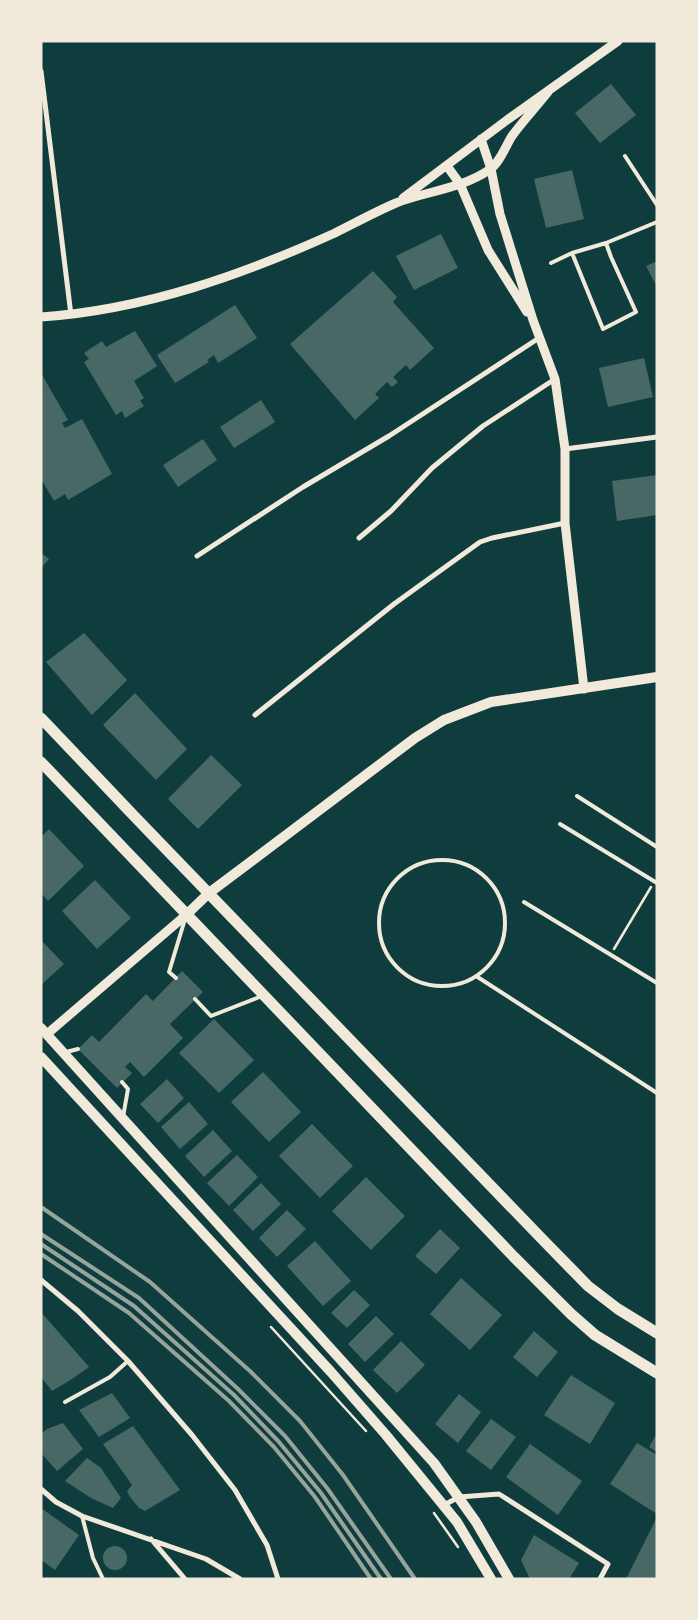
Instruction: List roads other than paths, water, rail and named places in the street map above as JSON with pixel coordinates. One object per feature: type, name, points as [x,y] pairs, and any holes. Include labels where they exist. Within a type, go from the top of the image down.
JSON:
[{"type":"main road","points":[[186,915],[208,894],[415,738],[444,720],[491,702],[657,677]]},
{"type":"main road","points":[[41,718],[208,894],[588,1286],[618,1309],[657,1333]]},
{"type":"main road","points":[[41,762],[514,1258],[595,1335],[657,1374]]},
{"type":"main road","points":[[44,1031],[434,1463],[476,1522],[509,1579]]},
{"type":"main road","points":[[41,1057],[331,1372],[444,1505],[457,1522],[491,1579]]},
{"type":"street","points":[[397,203],[481,139],[618,41]]},
{"type":"street","points":[[41,71],[71,315]]},
{"type":"street","points":[[41,317],[108,310],[199,287],[334,233],[397,203],[476,178],[495,164],[513,135],[548,92]]},
{"type":"street","points":[[481,139],[500,214],[533,320],[555,380],[564,449],[565,523],[584,689]]},
{"type":"street","points":[[447,166],[460,184],[488,250],[533,320]]},
{"type":"street","points":[[198,556],[303,487],[389,436],[539,338]]},
{"type":"street","points":[[359,538],[391,511],[432,468],[483,426],[555,380]]},
{"type":"street","points":[[564,449],[657,437]]},
{"type":"street","points":[[255,715],[394,604],[480,542],[565,523]]},
{"type":"street","points":[[44,1031],[186,915]]},
{"type":"street","points":[[41,1280],[78,1311],[128,1361],[192,1435],[235,1490],[266,1545],[278,1579]]},
{"type":"street","points":[[41,1489],[56,1502],[82,1516],[206,1559],[240,1579]]},
{"type":"street","points":[[444,1505],[459,1497],[499,1494],[608,1564],[600,1579]]},
{"type":"street","points":[[151,1539],[185,1579]]},
{"type":"lane","points":[[624,156],[657,205]]},
{"type":"lane","points":[[551,263],[572,253],[606,243],[657,222]]},
{"type":"lane","points":[[572,253],[603,330],[636,312],[606,243]]},
{"type":"lane","points":[[577,796],[657,847]]},
{"type":"lane","points":[[560,824],[656,882]]},
{"type":"lane","points":[[442,859],[450,859],[471,865],[488,879],[500,897],[506,918],[504,940],[495,958],[476,976],[463,983],[443,987],[423,984],[405,975],[390,960],[381,942],[378,922],[381,902],[391,883],[408,868],[428,860],[442,859]]},
{"type":"lane","points":[[524,902],[657,983]]},
{"type":"lane","points":[[176,978],[169,972],[186,915]]},
{"type":"lane","points":[[476,976],[657,1093]]},
{"type":"lane","points":[[195,999],[211,1016],[263,995]]},
{"type":"lane","points":[[64,1053],[78,1049]]},
{"type":"lane","points":[[122,1082],[128,1089],[123,1118]]},
{"type":"lane","points":[[64,1402],[110,1377],[128,1361]]},
{"type":"lane","points":[[82,1516],[93,1558],[103,1579]]},
{"type":"railway","points":[[41,1207],[150,1282],[251,1372],[300,1421],[343,1475],[415,1579]]},
{"type":"railway","points":[[41,1234],[139,1298],[238,1389],[285,1436],[327,1488],[391,1579]]},
{"type":"railway","points":[[41,1244],[134,1306],[234,1395],[279,1442],[321,1493],[381,1579]]},
{"type":"railway","points":[[41,1254],[129,1313],[229,1401],[274,1447],[315,1497],[371,1579]]}]
